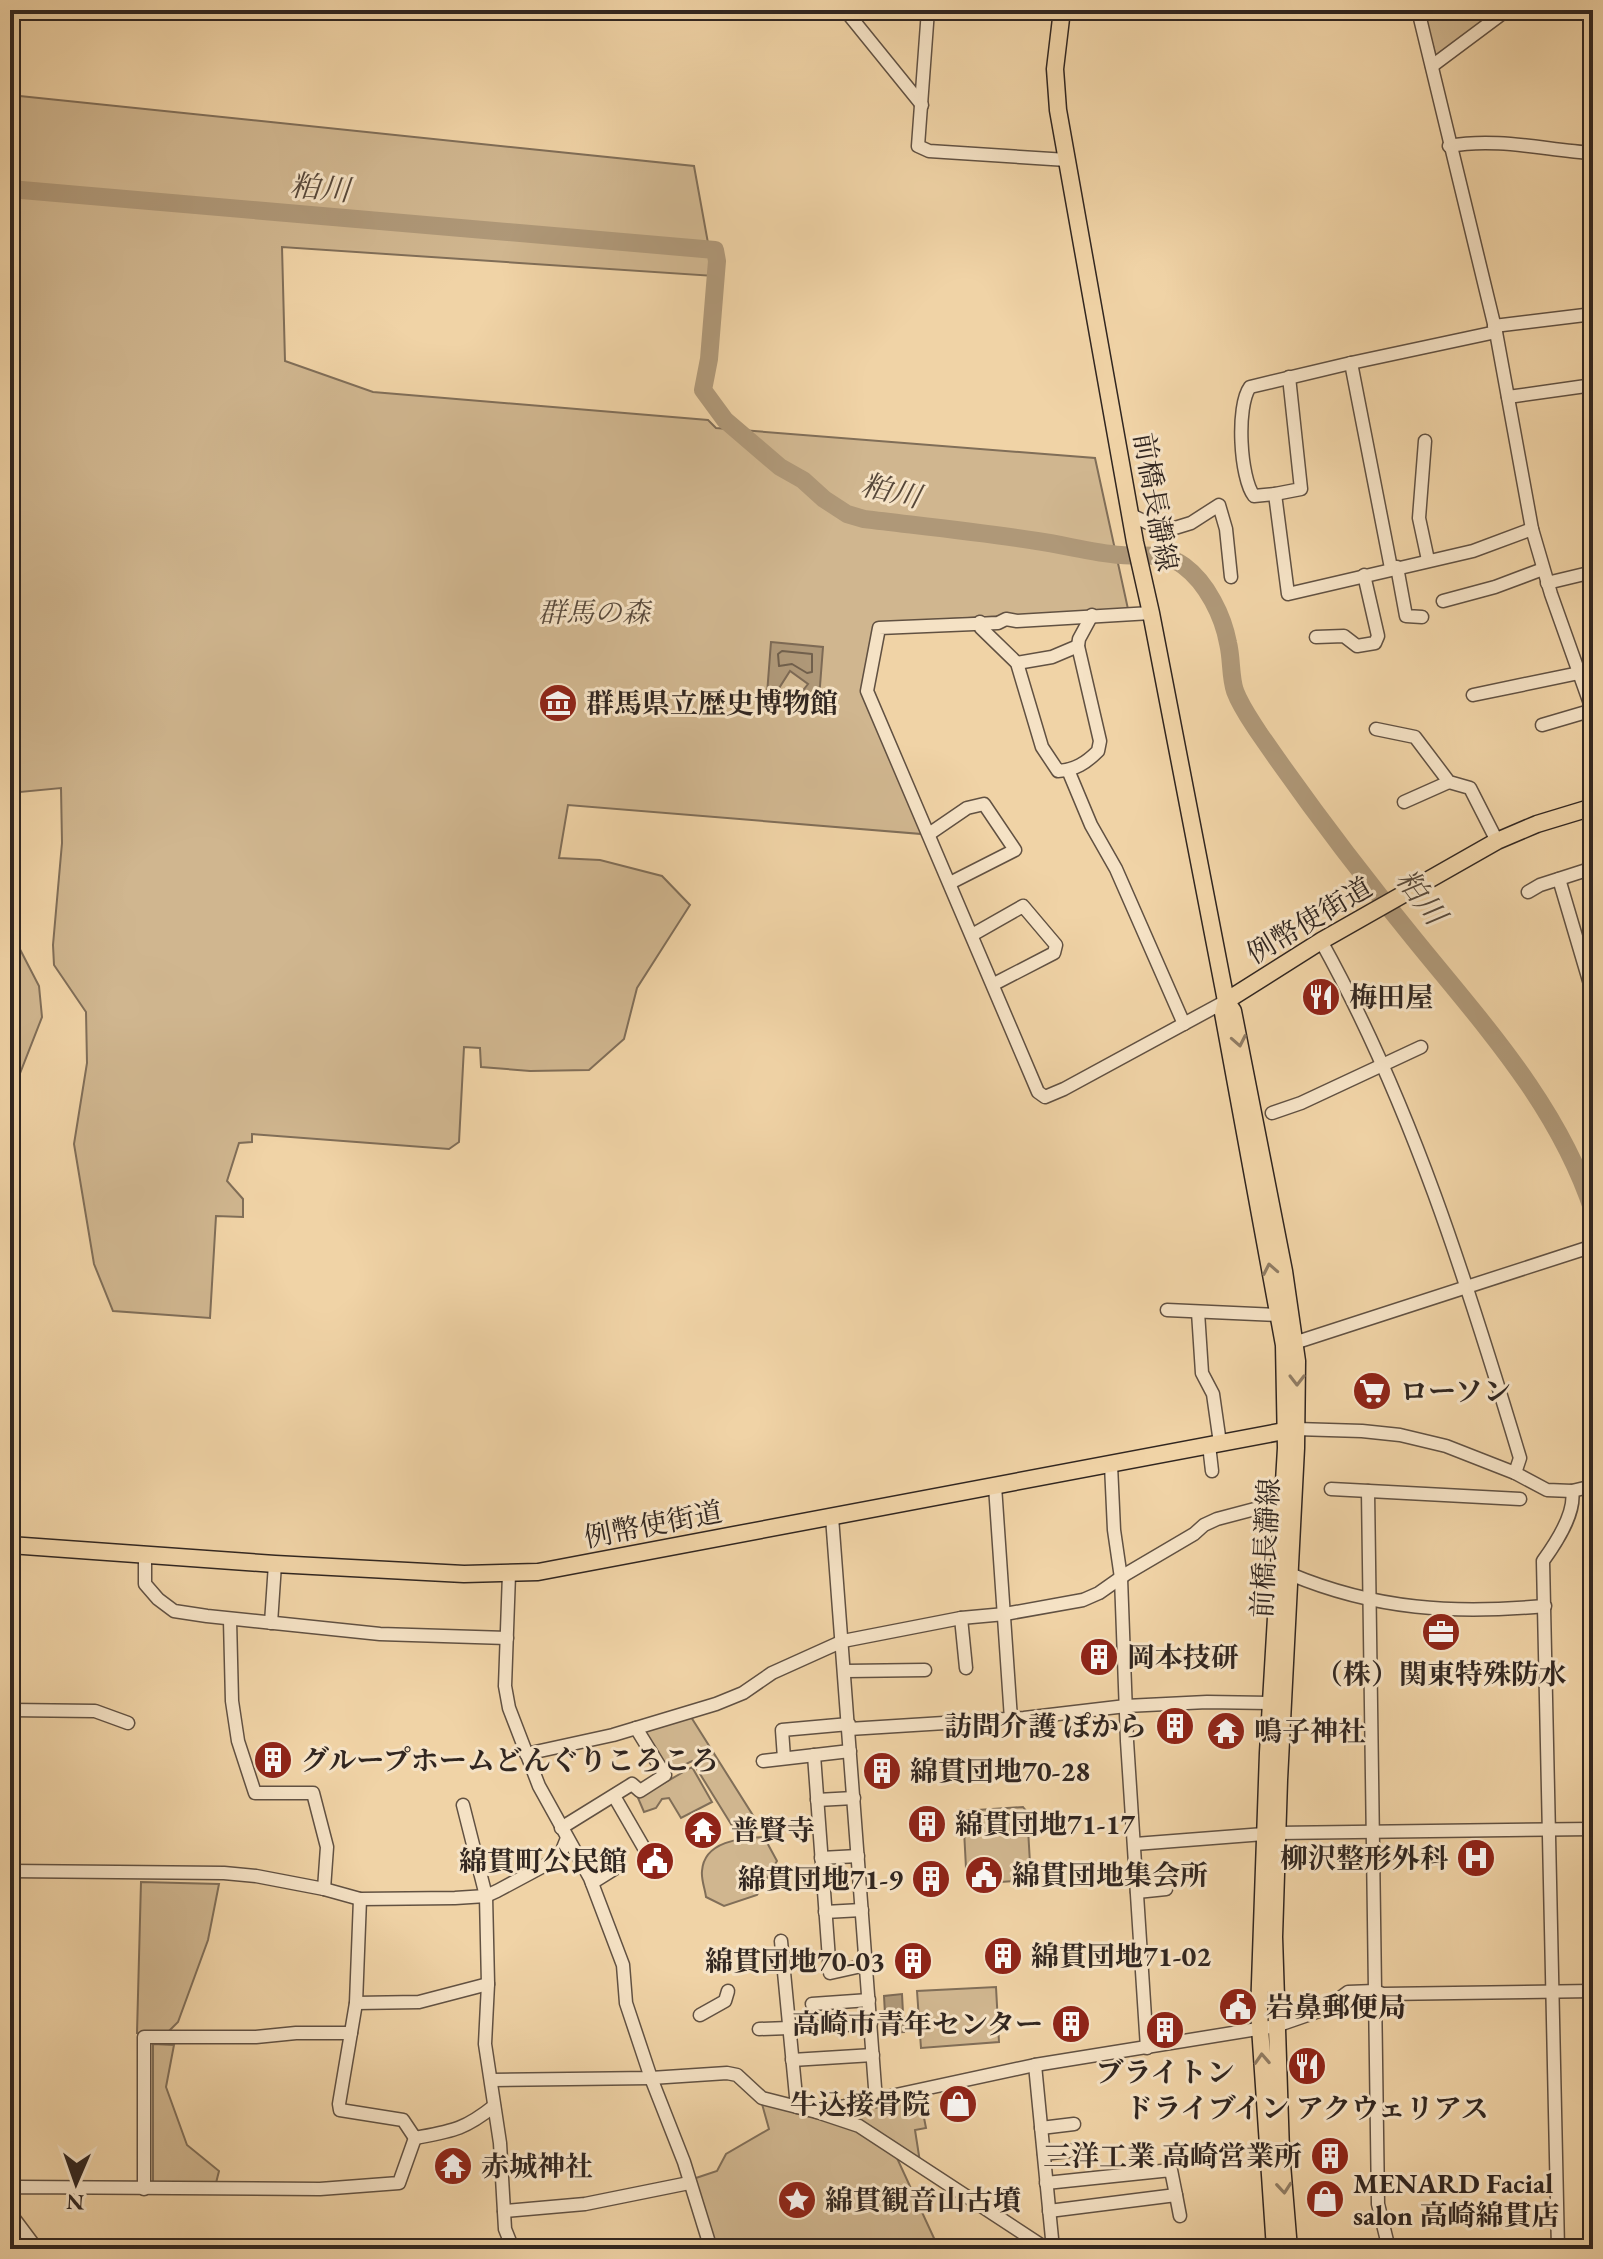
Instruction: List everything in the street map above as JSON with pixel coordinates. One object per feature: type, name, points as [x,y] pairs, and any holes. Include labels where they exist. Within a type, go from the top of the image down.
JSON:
[{"type":"main road","name":"前橋長瀞線","points":[[1062,10],[1055,69],[1058,110],[1135,542],[1226,1001],[1233,1011],[1284,1271],[1294,1343],[1290,1574],[1271,1834]]},
{"type":"main road","name":"例幣使街道","points":[[1226,1001],[1321,941],[1497,841],[1537,824],[1593,807]]},
{"type":"main road","name":"前橋長瀞線","points":[[1226,1001],[1223,1013],[1280,1315],[1292,1429],[1282,1506],[1270,1703],[1274,1937],[1268,2028],[1275,2249]]},
{"type":"main road","name":"例幣使街道","points":[[10,1545],[275,1564],[509,1574],[538,1572],[1292,1429]]},
{"type":"main road","name":"前橋長瀞線","points":[[1268,2028],[1289,2249]]},
{"type":"street","points":[[845,10],[922,105]]},
{"type":"street","points":[[928,10],[917,139],[921,150],[1067,160]]},
{"type":"street","points":[[1418,10],[1495,329],[1532,529],[1547,583],[1593,711],[1542,725]]},
{"type":"street","points":[[1432,66],[1507,10]]},
{"type":"street","points":[[1449,146],[1492,142],[1593,153]]},
{"type":"street","points":[[1289,377],[1301,489],[1254,496],[1248,486],[1241,439],[1244,395],[1250,387],[1289,377],[1495,329],[1593,314]]},
{"type":"street","points":[[1351,363],[1406,616],[1422,617]]},
{"type":"street","points":[[1508,397],[1593,385]]},
{"type":"street","points":[[1425,441],[1419,518],[1428,560]]},
{"type":"street","points":[[1275,494],[1288,594],[1473,551],[1532,529]]},
{"type":"street","points":[[1131,515],[1165,531],[1191,523],[1219,505],[1226,529],[1231,577]]},
{"type":"street","points":[[1443,601],[1495,587],[1543,569]]},
{"type":"street","points":[[1547,583],[1593,572]]},
{"type":"street","points":[[1316,637],[1344,636],[1357,646],[1375,643],[1378,636],[1364,575]]},
{"type":"street","points":[[1151,613],[879,628],[867,691],[1038,1092],[1045,1097],[1226,1001]]},
{"type":"street","points":[[980,622],[981,628],[1017,663],[1042,747],[1058,771],[1084,764],[1098,751],[1100,741],[1078,646],[1092,615]]},
{"type":"street","points":[[1017,663],[1052,657],[1078,646]]},
{"type":"street","points":[[1473,695],[1579,673]]},
{"type":"street","points":[[1376,729],[1415,737],[1449,782],[1470,788],[1497,841]]},
{"type":"street","points":[[1068,770],[1091,825],[1116,869],[1184,1024]]},
{"type":"street","points":[[1404,802],[1449,782]]},
{"type":"street","points":[[929,834],[967,808],[984,804],[1015,850],[950,883]]},
{"type":"street","points":[[1528,892],[1593,868]]},
{"type":"street","points":[[1559,879],[1593,994]]},
{"type":"street","points":[[972,935],[1023,906],[1056,945],[1054,953],[994,984]]},
{"type":"street","points":[[1321,941],[1381,1064],[1418,1151],[1469,1287],[1520,1458],[1515,1473]]},
{"type":"street","points":[[1272,1113],[1301,1103],[1421,1047]]},
{"type":"street","points":[[1294,1343],[1584,1249]]},
{"type":"street","points":[[1167,1310],[1280,1315]]},
{"type":"street","points":[[1198,1312],[1202,1373],[1213,1394],[1215,1444],[1212,1471]]},
{"type":"street","points":[[1292,1429],[1400,1435],[1446,1446],[1515,1473],[1547,1490],[1572,1491],[1593,1486]]},
{"type":"street","points":[[1111,1465],[1114,1530],[1121,1578],[1147,2048]]},
{"type":"street","points":[[995,1486],[1011,1719]]},
{"type":"street","points":[[1331,1489],[1520,1499]]},
{"type":"street","points":[[1368,1491],[1378,2204],[1389,2249]]},
{"type":"street","points":[[1558,2249],[1543,1561],[1554,1546],[1574,1501],[1572,1491]]},
{"type":"street","points":[[526,1754],[636,1728],[716,1704],[743,1693],[772,1673],[843,1641],[961,1618],[1005,1614],[1083,1600],[1204,1525],[1274,1504],[1282,1506]]},
{"type":"street","points":[[832,1517],[876,2101]]},
{"type":"street","points":[[145,1555],[145,1584],[174,1611],[230,1620],[380,1634],[507,1638]]},
{"type":"street","points":[[271,1623],[275,1564]]},
{"type":"street","points":[[509,1574],[505,1686],[509,1708],[526,1754],[592,1883],[623,1965],[626,2003],[711,2249]]},
{"type":"street","points":[[1290,1574],[1370,1599],[1454,1611],[1545,1606]]},
{"type":"street","points":[[961,1618],[966,1668]]},
{"type":"street","points":[[230,1620],[232,1701],[238,1741],[255,1793],[313,1793],[327,1847],[324,1889]]},
{"type":"street","points":[[846,1671],[925,1670]]},
{"type":"street","points":[[784,1758],[782,1730],[1011,1719],[1126,1706],[1270,1703]]},
{"type":"street","points":[[10,1710],[95,1711],[128,1723]]},
{"type":"street","points":[[10,1871],[224,1873],[324,1889],[360,1899],[486,1896],[555,1860],[561,1853],[564,1833],[614,1796],[632,1784],[640,1791],[665,1775],[636,1728]]},
{"type":"street","points":[[763,1761],[850,1751]]},
{"type":"street","points":[[814,1755],[830,1973],[866,1965]]},
{"type":"street","points":[[614,1796],[644,1848]]},
{"type":"street","points":[[817,1800],[854,1798]]},
{"type":"street","points":[[463,1805],[486,1896],[488,1984],[485,2044],[500,2143],[505,2229],[513,2249]]},
{"type":"street","points":[[1135,1844],[1271,1834],[1593,1829]]},
{"type":"street","points":[[821,1858],[858,1856]]},
{"type":"street","points":[[592,1883],[616,1868]]},
{"type":"street","points":[[1137,1892],[1166,1889]]},
{"type":"street","points":[[360,1899],[356,2003],[340,2110],[403,2120],[415,2138]]},
{"type":"street","points":[[825,1912],[862,1910]]},
{"type":"street","points":[[781,1941],[797,2107]]},
{"type":"street","points":[[356,2003],[419,2002],[488,1984]]},
{"type":"street","points":[[700,2015],[725,2001],[728,1991]]},
{"type":"street","points":[[817,2112],[1035,2065],[1268,2028],[1325,2009],[1348,1992],[1593,1991]]},
{"type":"street","points":[[812,2004],[869,2000]]},
{"type":"street","points":[[809,2028],[871,2023]]},
{"type":"street","points":[[759,2029],[789,2028]]},
{"type":"street","points":[[144,2189],[144,2037],[351,2033]]},
{"type":"street","points":[[792,2060],[873,2055]]},
{"type":"street","points":[[1035,2065],[1050,2249]]},
{"type":"street","points":[[492,2080],[737,2075],[762,2098],[859,2126],[1050,2249]]},
{"type":"street","points":[[415,2138],[459,2130],[471,2125],[494,2106]]},
{"type":"street","points":[[1041,2128],[1074,2124]]},
{"type":"street","points":[[10,2195],[18,2187],[320,2189],[399,2183],[415,2138]]},
{"type":"street","points":[[1044,2154],[1077,2150]]},
{"type":"street","points":[[1046,2183],[1171,2170],[1180,2216]]},
{"type":"street","points":[[504,2211],[585,2204],[689,2183]]},
{"type":"street","points":[[1049,2211],[1176,2195]]},
{"type":"street","points":[[10,2213],[37,2249]]},
{"type":"street","points":[[1491,2249],[1593,2247]]},
{"type":"green space","points":[[1423,10],[1501,10],[1436,57]]},
{"type":"green space","name":"群馬の森","points":[[10,95],[694,166],[714,276],[282,247],[285,361],[373,392],[708,420],[716,428],[1095,458],[1128,609],[877,623],[862,692],[922,834],[568,805],[559,858],[600,860],[662,876],[690,905],[637,988],[624,1039],[589,1070],[530,1071],[481,1067],[480,1048],[464,1047],[459,1142],[449,1149],[252,1134],[252,1142],[239,1143],[227,1181],[243,1199],[243,1217],[216,1216],[210,1318],[113,1311],[94,1264],[74,1144],[87,1063],[86,1012],[54,965],[62,843],[61,788],[10,793]]},
{"type":"green space","points":[[10,930],[39,986],[42,1017],[10,1099]]},
{"type":"green space","points":[[691,1717],[754,1817],[734,1829],[692,1761],[670,1772],[644,1731]]},
{"type":"green space","points":[[692,1767],[712,1802],[681,1818],[669,1798],[662,1799],[656,1808],[644,1812],[638,1798]]},
{"type":"green space","points":[[1023,1807],[1027,1812],[1031,1880],[1001,1882],[999,1865],[966,1868],[963,1811]]},
{"type":"green space","points":[[764,1837],[777,1861],[757,1895],[724,1906],[706,1897],[702,1871],[709,1853],[725,1843]]},
{"type":"green space","points":[[141,1882],[219,1884],[208,1940],[178,2022],[168,2032],[137,2033]]},
{"type":"green space","points":[[996,1987],[999,2042],[921,2048],[917,1991]]},
{"type":"green space","points":[[153,2044],[174,2045],[166,2087],[187,2145],[219,2171],[216,2183],[153,2183]]},
{"type":"green space","points":[[919,2092],[926,2128],[915,2130],[920,2162],[896,2156],[939,2249],[716,2249],[693,2179],[717,2171],[726,2154],[769,2129],[762,2104],[812,2117]]},
{"type":"water","points":[[771,642],[823,647],[819,699],[797,698],[808,684],[790,671],[774,696],[767,694]]},
{"type":"water","points":[[902,1994],[904,2032],[886,2033],[884,1996]]},
{"type":"waterway","name":"粕川","points":[[10,189],[715,250],[717,261],[709,359],[703,390],[725,420],[780,467],[803,480],[824,499],[847,514],[864,519],[1015,538],[1110,554],[1161,556],[1184,566],[1200,581],[1222,622],[1233,685],[1246,713],[1355,864],[1517,1068],[1560,1136],[1593,1211]]},
{"type":"place","name":"群馬県立歴史博物館","points":[[558,703]]},
{"type":"place","name":"梅田屋","points":[[1321,997]]},
{"type":"place","name":"ローソン","points":[[1372,1391]]},
{"type":"place","name":"（株）関東特殊防水","points":[[1441,1632]]},
{"type":"place","name":"岡本技研","points":[[1099,1657]]},
{"type":"place","name":"訪問介護 ぽから","points":[[1175,1726]]},
{"type":"place","name":"鳴子神社","points":[[1226,1731]]},
{"type":"place","name":"グループホームどんぐりころころ","points":[[273,1760]]},
{"type":"place","name":"綿貫団地70-28","points":[[882,1771]]},
{"type":"place","name":"綿貫団地71-17","points":[[927,1824]]},
{"type":"place","name":"普賢寺","points":[[703,1830]]},
{"type":"place","name":"柳沢整形外科","points":[[1476,1858]]},
{"type":"place","name":"綿貫町公民館","points":[[655,1861]]},
{"type":"place","name":"綿貫団地集会所","points":[[984,1875]]},
{"type":"place","name":"綿貫団地71-9","points":[[931,1879]]},
{"type":"place","name":"綿貫団地71-02","points":[[1003,1956]]},
{"type":"place","name":"綿貫団地70-03","points":[[913,1961]]},
{"type":"place","name":"岩鼻郵便局","points":[[1238,2007]]},
{"type":"place","name":"高崎市青年センター","points":[[1071,2024]]},
{"type":"place","name":"ブライトン","points":[[1165,2030]]},
{"type":"place","name":"ドライブイン アクウェリアス","points":[[1307,2066]]},
{"type":"place","name":"牛込接骨院","points":[[958,2104]]},
{"type":"place","name":"三洋工業 高崎営業所","points":[[1330,2156]]},
{"type":"place","name":"赤城神社","points":[[453,2166]]},
{"type":"place","name":"MENARD Facial salon 高崎綿貫店","points":[[1325,2199]]},
{"type":"place","name":"綿貫観音山古墳","points":[[797,2200]]}]
